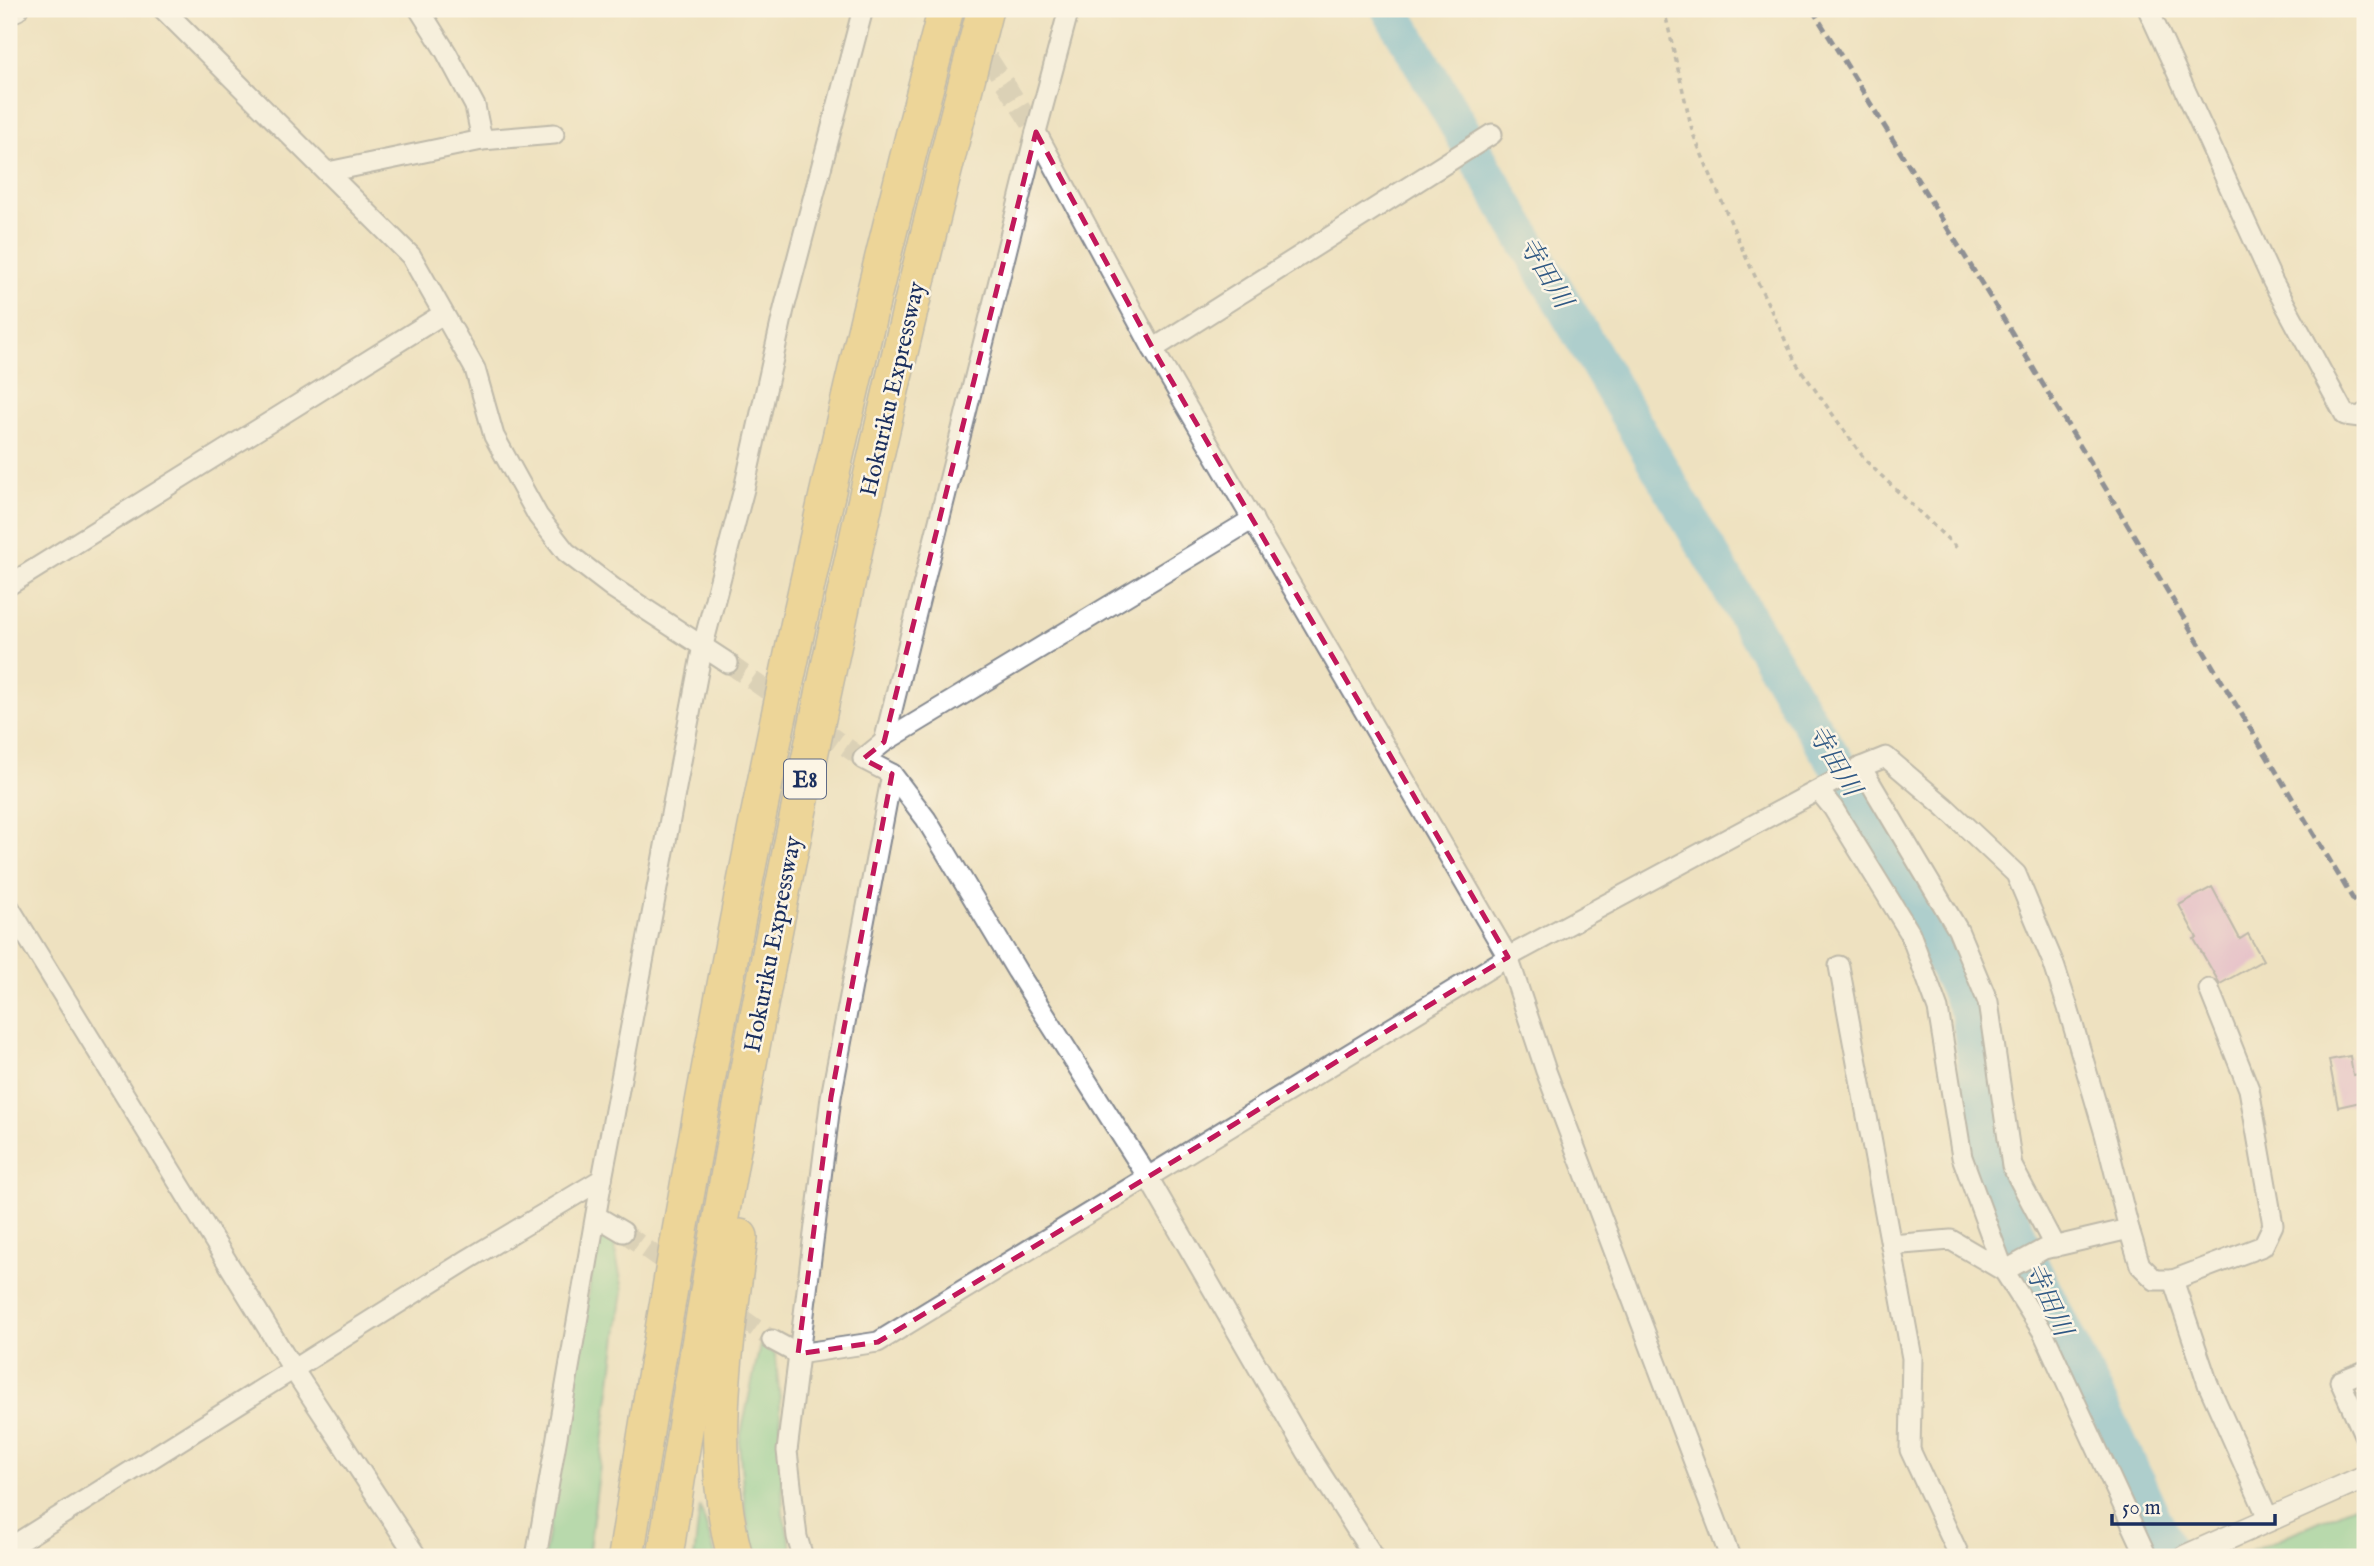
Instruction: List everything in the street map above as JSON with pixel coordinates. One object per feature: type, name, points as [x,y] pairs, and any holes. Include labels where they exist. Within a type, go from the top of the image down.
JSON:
[{"type":"highway","name":"Hokuriku Expressway","points":[[626,1557],[692,1156],[747,865],[860,346],[946,9]]},
{"type":"highway","name":"Hokuriku Expressway","points":[[665,1557],[725,1187],[787,865],[900,348],[985,9]]},
{"type":"highway","points":[[735,1557],[723,1503],[720,1460],[722,1400],[728,1330],[787,865]]},
{"type":"highway","points":[[612,1557],[672,1232],[692,1156]]},
{"type":"street","points":[[9,12],[16,9]]},
{"type":"street","points":[[163,9],[411,256],[475,369],[494,436],[538,516],[566,552],[613,588],[728,663]]},
{"type":"street","points":[[419,9],[475,106],[482,140]]},
{"type":"street","points":[[536,1557],[602,1180],[703,645],[744,489],[784,309],[863,9]]},
{"type":"street","points":[[884,743],[1069,9]]},
{"type":"street","points":[[2148,9],[2273,282],[2345,415],[2360,417],[2365,413]]},
{"type":"street","points":[[1036,132],[1153,349],[1508,957],[1551,1084],[1730,1557]]},
{"type":"street","points":[[328,172],[482,140],[554,134]]},
{"type":"street","points":[[1153,349],[1492,134]]},
{"type":"street","points":[[9,585],[443,314]]},
{"type":"street","points":[[1253,519],[884,743],[863,760],[892,774],[926,819],[1017,971],[1149,1179],[1307,1452],[1374,1557]]},
{"type":"street","points":[[772,1340],[798,1354],[878,1342],[1149,1179],[1508,957],[1861,767],[1886,757],[1945,807],[2016,874],[2053,962],[2068,1008],[2140,1265],[2155,1280],[2173,1280],[2263,1245],[2273,1225],[2249,1089],[2209,989]]},
{"type":"street","points":[[1861,767],[1958,930],[1989,1002],[2012,1166],[2055,1247]]},
{"type":"street","points":[[803,1557],[797,1537],[787,1451],[798,1354],[831,1097],[892,774]]},
{"type":"street","points":[[1819,791],[1833,808],[1910,933],[1938,1009],[1962,1157],[2004,1272],[2043,1332],[2147,1557]]},
{"type":"street","points":[[9,907],[293,1369],[417,1557]]},
{"type":"street","points":[[1839,966],[1912,1358],[1910,1450],[1960,1557]]},
{"type":"street","points":[[9,1548],[467,1260],[602,1180]]},
{"type":"street","points":[[596,1216],[623,1232]]},
{"type":"street","points":[[2004,1272],[2044,1250],[2129,1229]]},
{"type":"street","points":[[1891,1245],[1951,1240],[2004,1272]]},
{"type":"street","points":[[2173,1280],[2208,1384],[2269,1520]]},
{"type":"street","points":[[2365,1371],[2340,1381],[2365,1437]]},
{"type":"street","points":[[2185,1557],[2365,1477]]},
{"type":"path","points":[[1664,9],[1693,134],[1744,253],[1796,363],[1866,461],[1957,548]]},
{"type":"highlighted area","points":[[1036,132],[1153,349],[1508,957],[878,1342],[798,1354],[831,1097],[892,774],[863,759],[884,742]]},
{"type":"green space","points":[[598,1236],[615,1238],[623,1290],[588,1557],[544,1557]]},
{"type":"green space","points":[[760,1345],[775,1354],[780,1399],[783,1513],[794,1557],[754,1557],[745,1508],[739,1443]]},
{"type":"green space","points":[[2365,1501],[2365,1557],[2238,1557]]},
{"type":"green space","points":[[700,1506],[716,1557],[694,1557]]},
{"type":"building","points":[[2212,887],[2240,939],[2248,934],[2263,960],[2220,984],[2194,939],[2197,938],[2179,905]]},
{"type":"building","points":[[2350,1056],[2353,1075],[2365,1073],[2365,1101],[2338,1107],[2329,1060]]},
{"type":"waterway","name":"寺田川","points":[[1390,9],[1798,704],[1852,788],[1903,876],[1970,1013],[1990,1172],[2033,1271],[2114,1434],[2170,1557]]},
{"type":"tunnel","points":[[957,9],[1036,132]]},
{"type":"tunnel","points":[[728,663],[863,759]]},
{"type":"tunnel","points":[[623,1232],[772,1340]]},
{"type":"railway","points":[[1812,9],[2003,318],[2365,919]]}]
